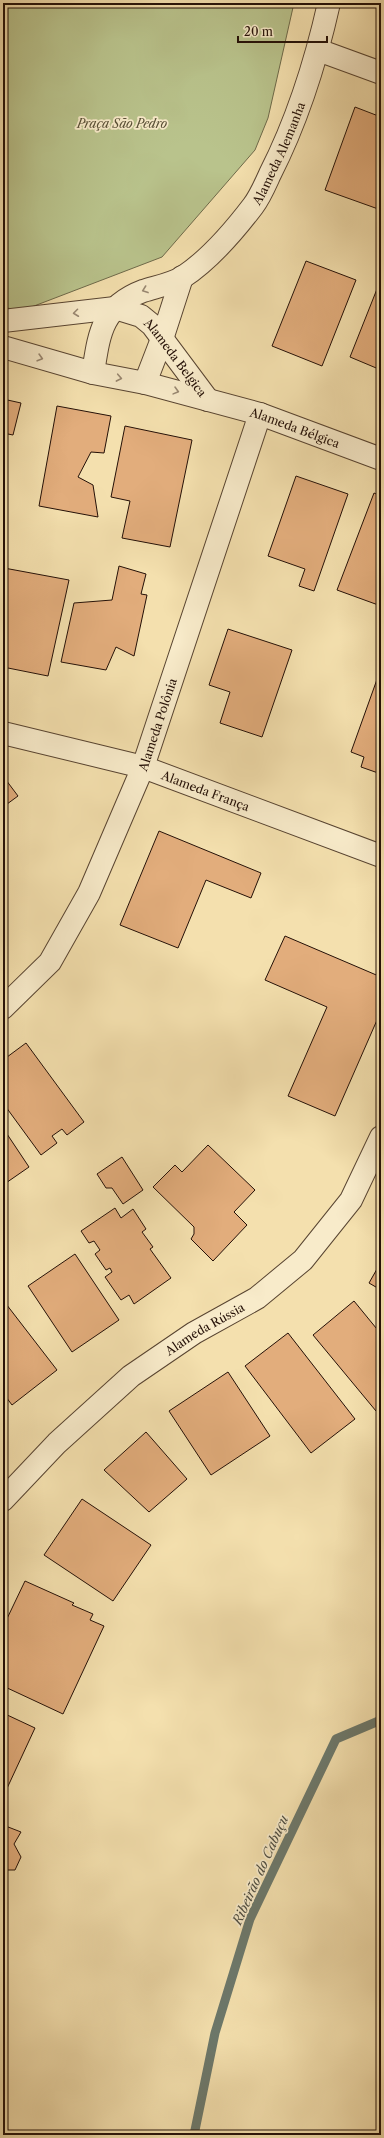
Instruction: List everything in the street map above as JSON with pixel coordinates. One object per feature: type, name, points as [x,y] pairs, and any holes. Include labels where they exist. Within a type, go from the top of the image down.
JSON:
[{"type":"street","name":"Alameda Alemanha","points":[[93,373],[98,338],[104,322],[115,308],[138,293],[182,277],[222,244],[254,205],[279,156],[318,50],[329,3]]},
{"type":"street","points":[[318,50],[381,73]]},
{"type":"street","points":[[144,383],[162,339],[182,277]]},
{"type":"street","name":"Alameda Belgica","points":[[3,321],[115,308],[141,316],[152,325],[208,400]]},
{"type":"street","name":"Alameda Belgica","points":[[3,347],[93,373],[144,383],[208,400]]},
{"type":"street","name":"Alameda Bélgica","points":[[208,400],[260,414],[381,459]]},
{"type":"street","name":"Alameda Polônia","points":[[3,1008],[50,962],[89,893],[143,767],[260,414]]},
{"type":"street","name":"Alameda França","points":[[3,733],[143,767],[381,856]]},
{"type":"street","name":"Alameda Rússia","points":[[3,1500],[56,1443],[131,1376],[194,1333],[258,1298],[303,1260],[351,1200],[381,1137]]},
{"type":"green space","name":"Praça São Pedro","points":[[3,3],[294,3],[268,118],[255,150],[162,257],[21,311],[3,307]]},
{"type":"building","points":[[355,107],[381,117],[381,210],[325,190]]},
{"type":"building","points":[[306,261],[356,280],[322,366],[272,346]]},
{"type":"building","points":[[377,289],[381,290],[381,370],[350,357]]},
{"type":"building","points":[[3,399],[21,403],[13,435],[3,433]]},
{"type":"building","points":[[57,406],[111,416],[104,453],[91,452],[78,477],[93,485],[98,517],[39,506]]},
{"type":"building","points":[[125,426],[192,440],[170,547],[122,538],[130,501],[111,497]]},
{"type":"building","points":[[296,476],[348,494],[314,591],[299,586],[305,569],[268,556]]},
{"type":"building","points":[[374,493],[381,496],[381,606],[337,590]]},
{"type":"building","points":[[119,566],[146,574],[141,594],[147,595],[134,656],[116,647],[106,670],[61,662],[74,603],[112,600]]},
{"type":"building","points":[[4,568],[69,580],[48,676],[3,667]]},
{"type":"building","points":[[228,629],[292,650],[262,737],[220,723],[230,692],[209,685]]},
{"type":"building","points":[[380,671],[381,774],[361,767],[364,757],[351,752]]},
{"type":"building","points":[[3,776],[18,796],[3,807]]},
{"type":"building","points":[[159,831],[261,873],[251,898],[206,880],[178,948],[120,925]]},
{"type":"building","points":[[285,936],[381,977],[381,1011],[335,1116],[288,1096],[327,1007],[265,980]]},
{"type":"building","points":[[26,1043],[84,1122],[67,1135],[62,1129],[52,1136],[57,1143],[41,1155],[3,1103],[3,1060]]},
{"type":"building","points":[[3,1128],[29,1167],[3,1185]]},
{"type":"building","points":[[208,1145],[255,1190],[234,1212],[247,1225],[213,1261],[191,1239],[194,1234],[194,1227],[153,1187],[175,1165],[182,1172]]},
{"type":"building","points":[[122,1157],[143,1190],[123,1204],[112,1188],[106,1188],[97,1174]]},
{"type":"building","points":[[115,1208],[121,1218],[133,1209],[146,1229],[142,1232],[153,1247],[150,1249],[171,1278],[134,1304],[129,1295],[121,1300],[105,1277],[112,1272],[110,1268],[106,1270],[95,1254],[100,1250],[94,1241],[89,1243],[81,1231]]},
{"type":"building","points":[[75,1254],[119,1320],[72,1352],[28,1286]]},
{"type":"building","points":[[381,1262],[381,1290],[369,1283]]},
{"type":"building","points":[[3,1300],[57,1370],[12,1405],[3,1393]]},
{"type":"building","points":[[354,1301],[381,1334],[381,1406],[376,1411],[313,1335]]},
{"type":"building","points":[[288,1333],[355,1419],[311,1453],[245,1366]]},
{"type":"building","points":[[228,1372],[270,1436],[211,1475],[169,1411]]},
{"type":"building","points":[[146,1432],[187,1479],[149,1512],[104,1470]]},
{"type":"building","points":[[82,1499],[151,1545],[113,1601],[44,1555]]},
{"type":"building","points":[[25,1581],[74,1603],[72,1605],[93,1614],[90,1620],[104,1626],[63,1714],[3,1686],[3,1627]]},
{"type":"building","points":[[3,1713],[35,1728],[3,1797]]},
{"type":"building","points":[[3,1825],[21,1832],[14,1844],[21,1857],[15,1870],[7,1870],[3,1876]]},
{"type":"waterway","name":"Ribeirão do Cabuçu","points":[[194,2135],[215,2033],[250,1919],[336,1739],[381,1720]]}]
